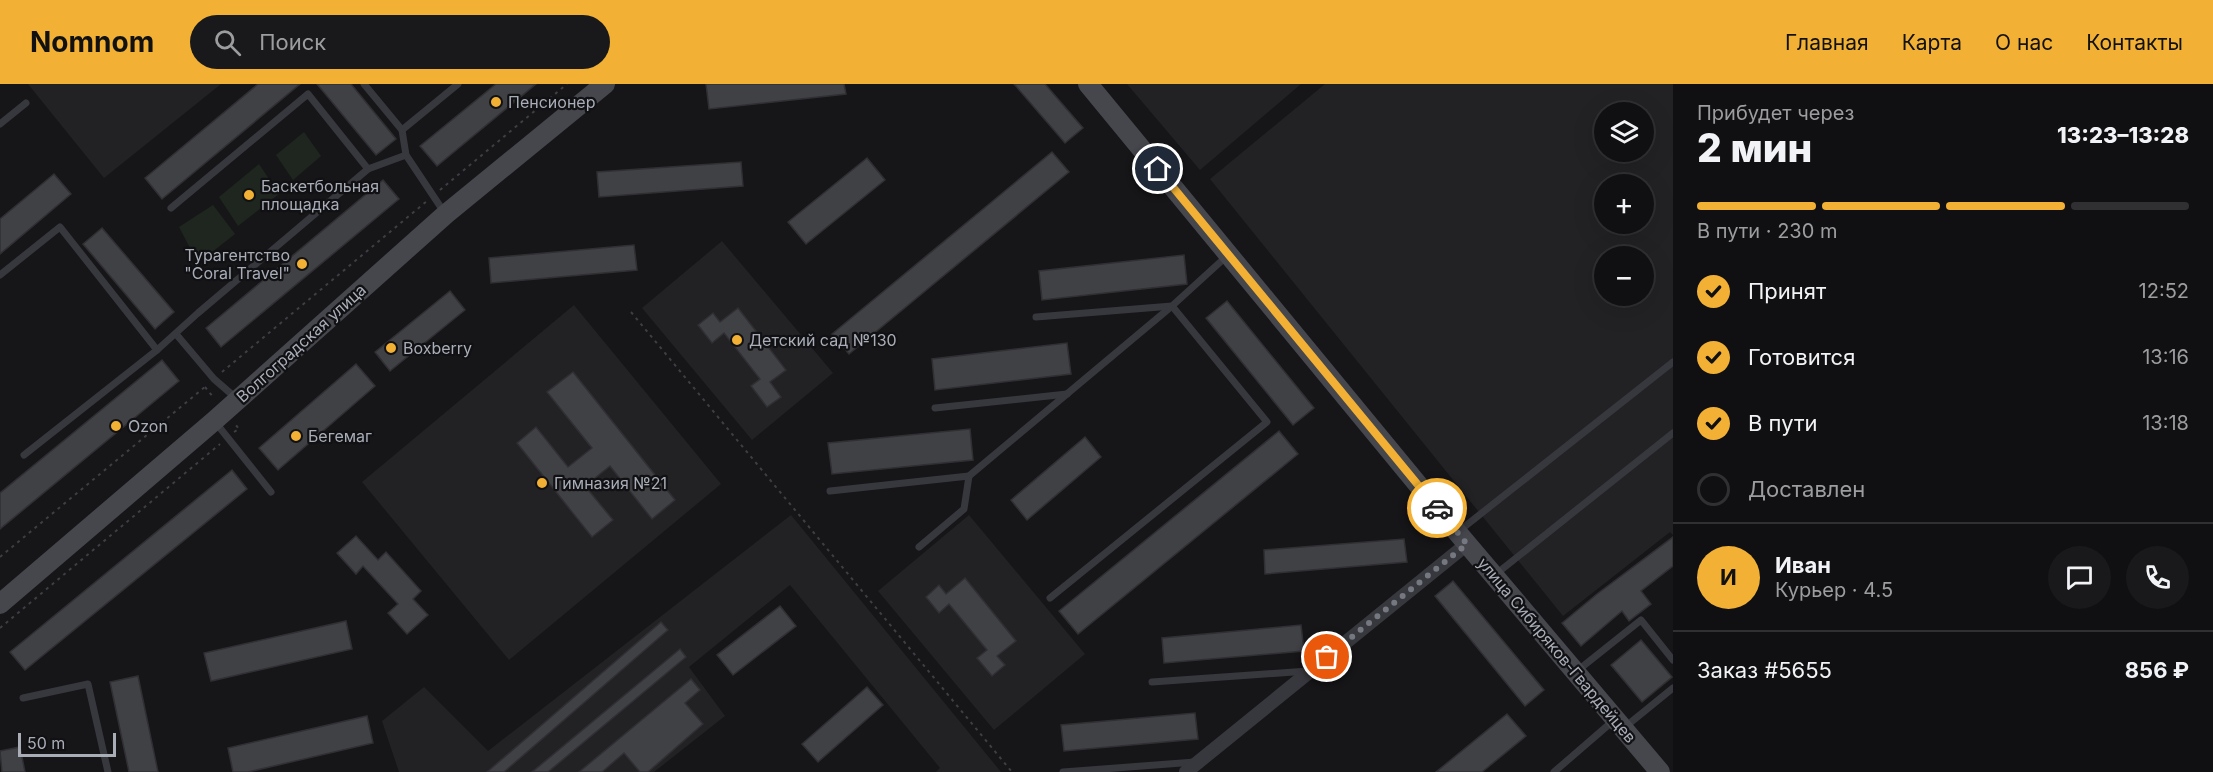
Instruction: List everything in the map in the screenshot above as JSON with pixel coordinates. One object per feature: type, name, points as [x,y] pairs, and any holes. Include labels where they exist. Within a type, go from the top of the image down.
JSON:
[{"type":"street","name":"Волгоградская улица","points":[[0,604],[214,421],[446,214],[604,84]]},
{"type":"street","name":"улица Сибиряков-Гвардейцев","points":[[1088,84],[1462,538],[1660,772]]},
{"type":"street","points":[[1186,772],[1311,671],[1462,538]]},
{"type":"lane","points":[[364,84],[402,130],[406,155],[446,214]]},
{"type":"lane","points":[[402,130],[458,84]]},
{"type":"lane","points":[[171,208],[308,94],[368,169]]},
{"type":"lane","points":[[0,124],[26,103]]},
{"type":"lane","points":[[24,455],[157,350],[198,312],[368,169],[406,155]]},
{"type":"lane","points":[[0,275],[60,227],[157,350]]},
{"type":"lane","points":[[830,491],[969,476],[1172,306],[1229,255]]},
{"type":"lane","points":[[1036,317],[1172,306]]},
{"type":"lane","points":[[1050,598],[1267,422],[1172,306]]},
{"type":"lane","points":[[176,334],[214,379],[238,399]]},
{"type":"lane","points":[[1462,538],[1673,362]]},
{"type":"lane","points":[[935,408],[1067,394]]},
{"type":"lane","points":[[214,421],[271,492]]},
{"type":"lane","points":[[1494,576],[1673,433]]},
{"type":"lane","points":[[919,547],[964,508],[969,476]]},
{"type":"lane","points":[[1575,672],[1641,620],[1673,660]]},
{"type":"lane","points":[[1152,682],[1311,671]]},
{"type":"lane","points":[[23,698],[88,684],[108,772]]},
{"type":"lane","points":[[1554,772],[1673,688]]},
{"type":"lane","points":[[1063,772],[1199,762]]},
{"type":"path","points":[[0,557],[567,84]]},
{"type":"path","points":[[632,312],[1011,772]]},
{"type":"shaded area","points":[[28,84],[221,84],[104,178]]},
{"type":"shaded area","points":[[1127,84],[1301,84],[1200,170]]},
{"type":"shaded area","points":[[1325,84],[1673,84],[1673,535],[1670,532],[1563,616],[1210,179]]},
{"type":"shaded area","points":[[304,132],[321,156],[293,180],[276,155]]},
{"type":"shaded area","name":"Баскетбольная площадка","points":[[259,164],[279,194],[238,226],[219,197]]},
{"type":"shaded area","points":[[213,205],[235,234],[198,263],[179,227]]},
{"type":"shaded area","name":"Детский сад №130","points":[[722,241],[833,373],[752,440],[642,308]]},
{"type":"shaded area","name":"Гимназия №21","points":[[574,305],[721,484],[509,660],[362,482]]},
{"type":"shaded area","points":[[791,515],[1001,772],[936,772],[940,768],[790,585],[689,667],[725,716],[654,772],[399,772],[382,721],[424,687],[488,751]]},
{"type":"shaded area","points":[[969,515],[1085,654],[994,730],[878,591]]},
{"type":"building","points":[[258,84],[300,84],[162,199],[145,178]]},
{"type":"building","points":[[317,84],[351,84],[396,139],[376,155]]},
{"type":"building","points":[[496,84],[536,84],[437,166],[420,146]]},
{"type":"building","points":[[706,84],[844,84],[846,94],[709,109]]},
{"type":"building","points":[[1014,84],[1045,84],[1083,128],[1065,143]]},
{"type":"building","points":[[1052,152],[1069,172],[849,354],[832,334]]},
{"type":"building","points":[[867,158],[885,180],[806,244],[788,222]]},
{"type":"building","points":[[741,162],[743,186],[599,197],[597,172]]},
{"type":"building","points":[[54,174],[71,194],[0,254],[0,219]]},
{"type":"building","name":"Турагентство \"Coral Travel\"","points":[[383,180],[399,199],[221,347],[206,328]]},
{"type":"building","points":[[102,228],[174,312],[155,329],[83,244]]},
{"type":"building","points":[[634,245],[637,270],[491,283],[489,258]]},
{"type":"building","points":[[1184,255],[1187,284],[1042,300],[1039,271]]},
{"type":"building","points":[[450,291],[465,310],[390,371],[375,352]]},
{"type":"building","points":[[1227,301],[1314,408],[1293,425],[1206,318]]},
{"type":"building","points":[[738,308],[786,370],[770,382],[781,397],[767,407],[751,386],[760,379],[724,333],[712,343],[698,325],[713,313],[720,322]]},
{"type":"building","points":[[1067,343],[1071,374],[935,390],[932,359]]},
{"type":"building","points":[[162,360],[179,381],[0,529],[0,493]]},
{"type":"building","points":[[356,364],[375,386],[278,470],[259,448]]},
{"type":"building","points":[[573,372],[675,500],[652,519],[610,466],[585,486],[613,520],[592,537],[517,443],[536,427],[568,467],[592,448],[547,392]]},
{"type":"building","points":[[970,429],[973,460],[832,474],[828,443]]},
{"type":"building","points":[[1279,431],[1298,454],[1078,634],[1059,611]]},
{"type":"building","points":[[1085,437],[1101,457],[1027,520],[1011,500]]},
{"type":"building","points":[[232,470],[247,489],[25,670],[10,652]]},
{"type":"building","points":[[356,536],[378,560],[386,552],[421,591],[413,599],[428,615],[407,634],[388,613],[398,604],[363,566],[356,574],[337,553]]},
{"type":"building","points":[[1673,537],[1673,566],[1641,591],[1651,604],[1629,621],[1622,611],[1581,646],[1562,623]]},
{"type":"building","points":[[1404,539],[1407,562],[1265,574],[1264,550]]},
{"type":"building","points":[[965,578],[1016,641],[997,656],[1005,665],[992,676],[977,658],[987,650],[949,604],[939,613],[926,597],[939,585],[946,594]]},
{"type":"building","points":[[1453,581],[1544,690],[1525,706],[1435,596]]},
{"type":"building","points":[[780,606],[796,626],[733,675],[717,655]]},
{"type":"building","points":[[346,621],[352,649],[211,681],[204,653]]},
{"type":"building","points":[[661,622],[668,630],[504,772],[487,772]]},
{"type":"building","points":[[1301,625],[1304,651],[1164,663],[1162,638]]},
{"type":"building","points":[[1641,640],[1672,677],[1642,702],[1611,665]]},
{"type":"building","points":[[680,649],[686,657],[548,772],[532,772]]},
{"type":"building","points":[[138,676],[158,772],[129,772],[110,682]]},
{"type":"building","points":[[691,679],[700,690],[685,703],[703,724],[648,772],[640,772],[624,753],[602,772],[579,772]]},
{"type":"building","points":[[867,687],[883,705],[818,762],[802,744]]},
{"type":"building","points":[[1195,713],[1198,739],[1064,751],[1061,725]]},
{"type":"building","points":[[1507,714],[1526,736],[1482,772],[1436,772]]},
{"type":"building","points":[[367,716],[373,743],[248,772],[233,772],[228,748]]},
{"type":"building","points":[[20,747],[25,772],[2,772],[0,751]]},
{"type":"way so far","points":[[1327,657],[1467,544],[1437,508]]},
{"type":"place","name":"Пенсионер","points":[[496,102]]},
{"type":"place","name":"Баскетбольная площадка","points":[[249,195]]},
{"type":"place","name":"Турагентство \"Coral Travel\"","points":[[302,264]]},
{"type":"place","name":"Детский сад №130","points":[[737,340]]},
{"type":"place","name":"Boxberry","points":[[391,348]]},
{"type":"place","name":"Ozon","points":[[116,426]]},
{"type":"place","name":"Бегемаг","points":[[296,436]]},
{"type":"place","name":"Гимназия №21","points":[[542,483]]},
{"type":"route","points":[[1158,169],[1437,508]]}]
